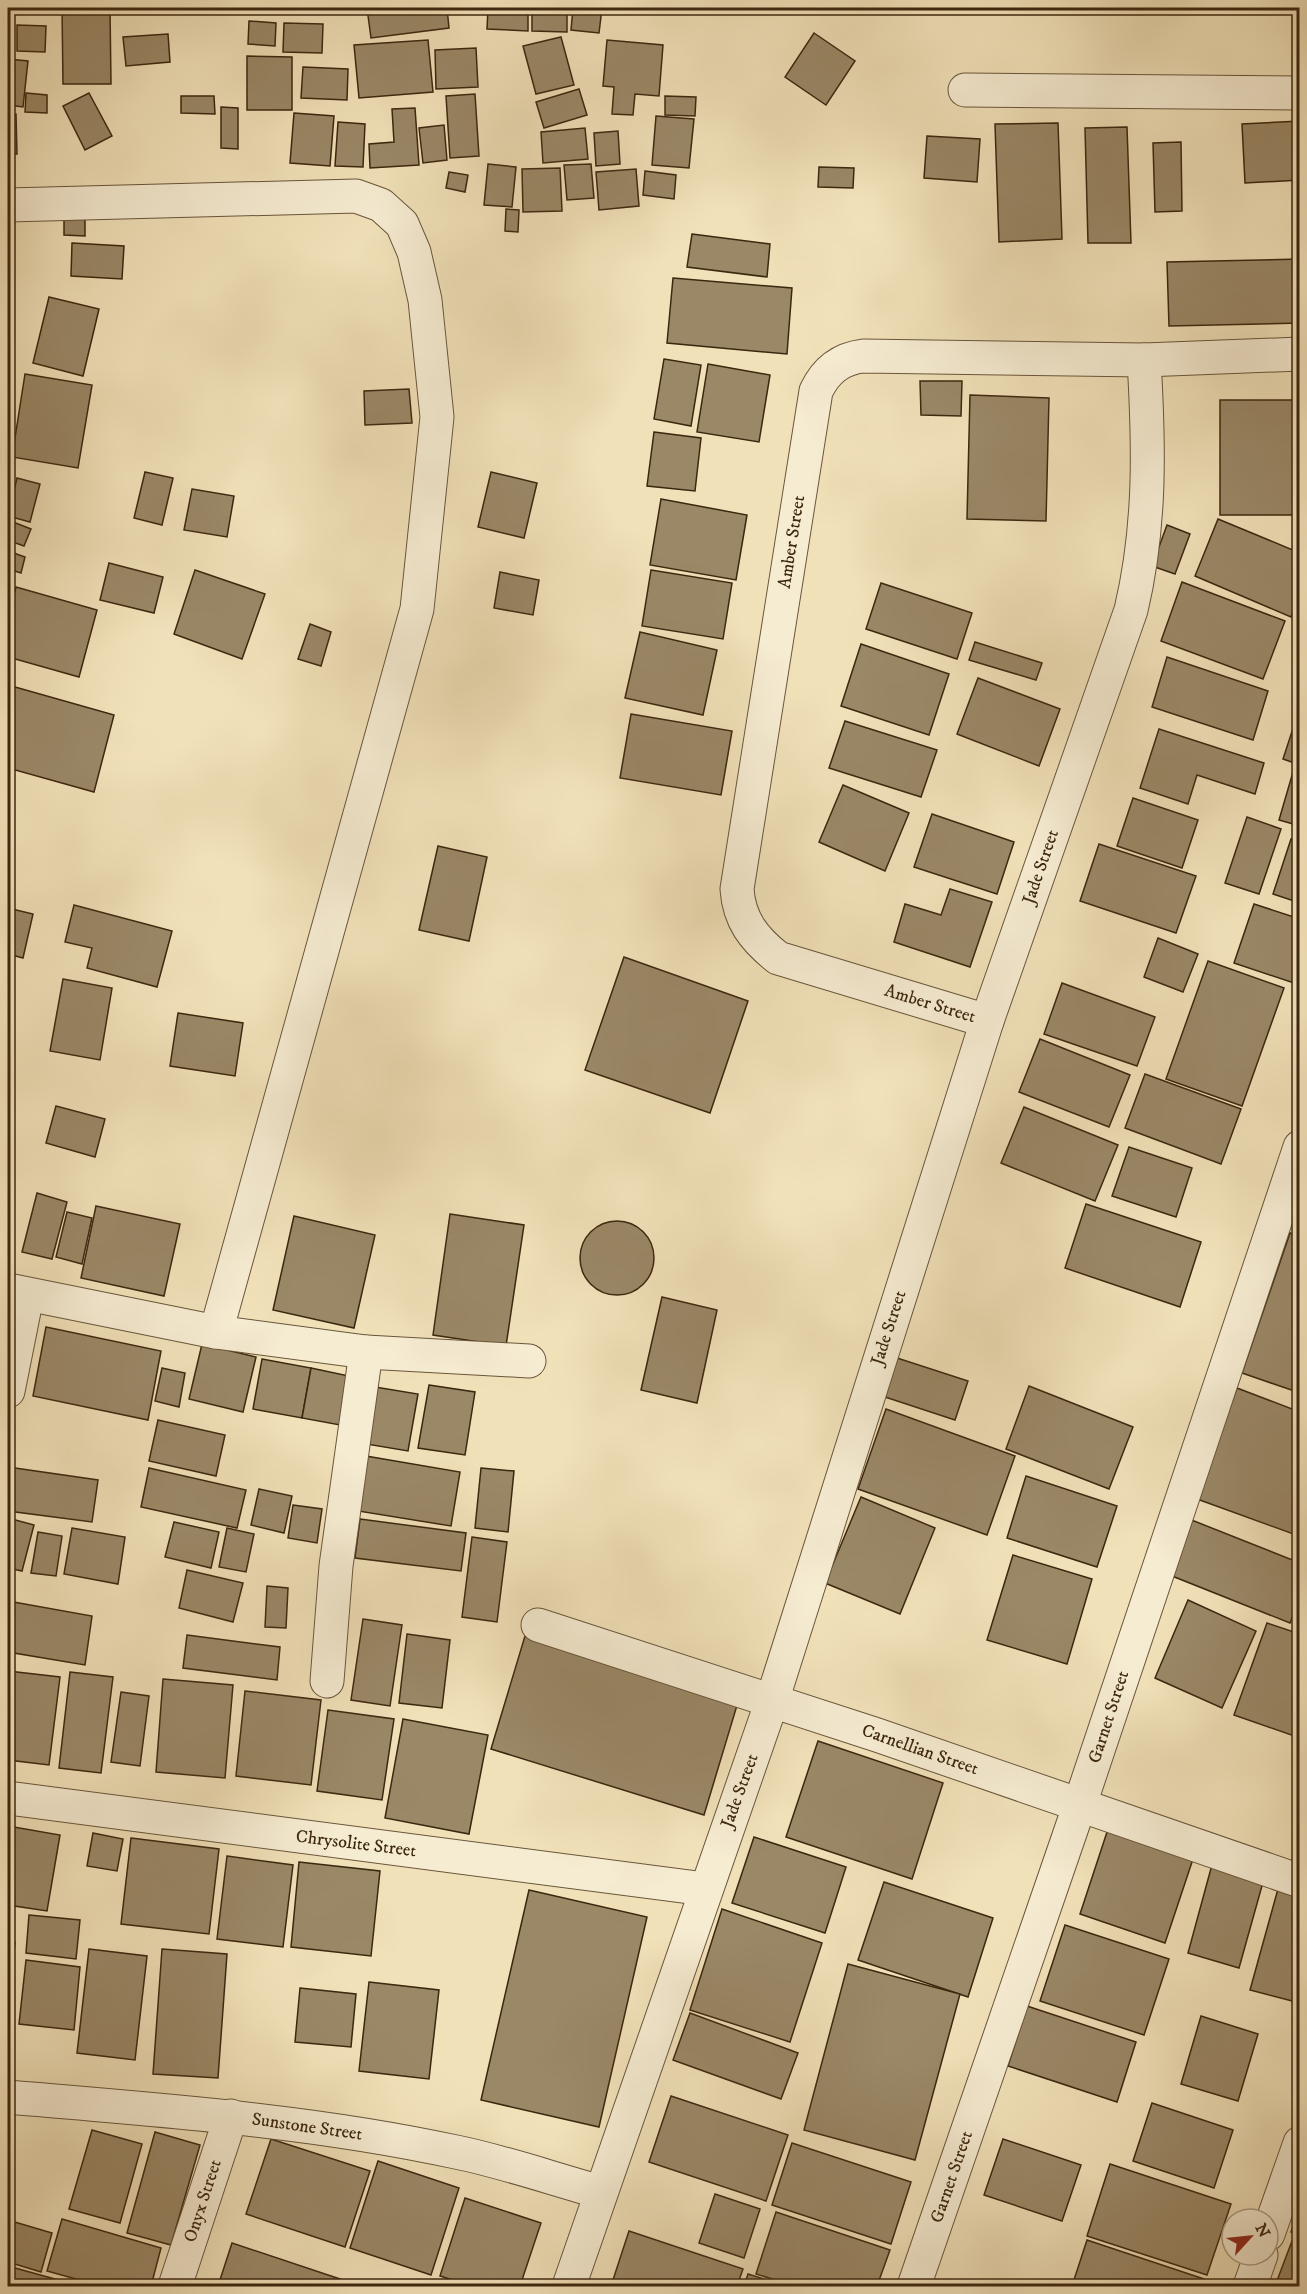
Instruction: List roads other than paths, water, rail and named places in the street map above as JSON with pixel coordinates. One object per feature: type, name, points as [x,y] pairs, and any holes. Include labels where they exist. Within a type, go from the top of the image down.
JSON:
[{"type":"street","points":[[965,90],[1299,93]]},
{"type":"street","points":[[8,205],[356,196],[381,205],[402,224],[414,252],[425,300],[437,417],[417,609],[216,1332]]},
{"type":"street","name":"Amber Street","points":[[987,1021],[778,958],[761,945],[748,928],[738,908],[737,889],[816,391],[823,377],[835,365],[848,357],[1144,360],[1299,354]]},
{"type":"street","name":"Jade Street","points":[[569,2286],[772,1701],[987,1021],[1131,610],[1137,588],[1148,505],[1149,440],[1144,360]]},
{"type":"street","name":"Garnet Street","points":[[914,2286],[1080,1804],[1299,1147]]},
{"type":"street","points":[[8,1391],[17,1293],[216,1332],[366,1352],[529,1360]]},
{"type":"street","points":[[327,1681],[336,1566],[366,1352]]},
{"type":"street","name":"Carnellian Street","points":[[538,1625],[1080,1804],[1299,1881]]},
{"type":"street","name":"Chrysolite Street","points":[[8,1798],[705,1889]]},
{"type":"street","name":"Sunstone Street","points":[[8,2097],[231,2116],[352,2133],[457,2152],[601,2192]]},
{"type":"street","name":"Onyx Street","points":[[175,2286],[231,2116]]},
{"type":"street","points":[[1277,2207],[1299,2143]]},
{"type":"street","points":[[1250,2286],[1257,2267]]}]
